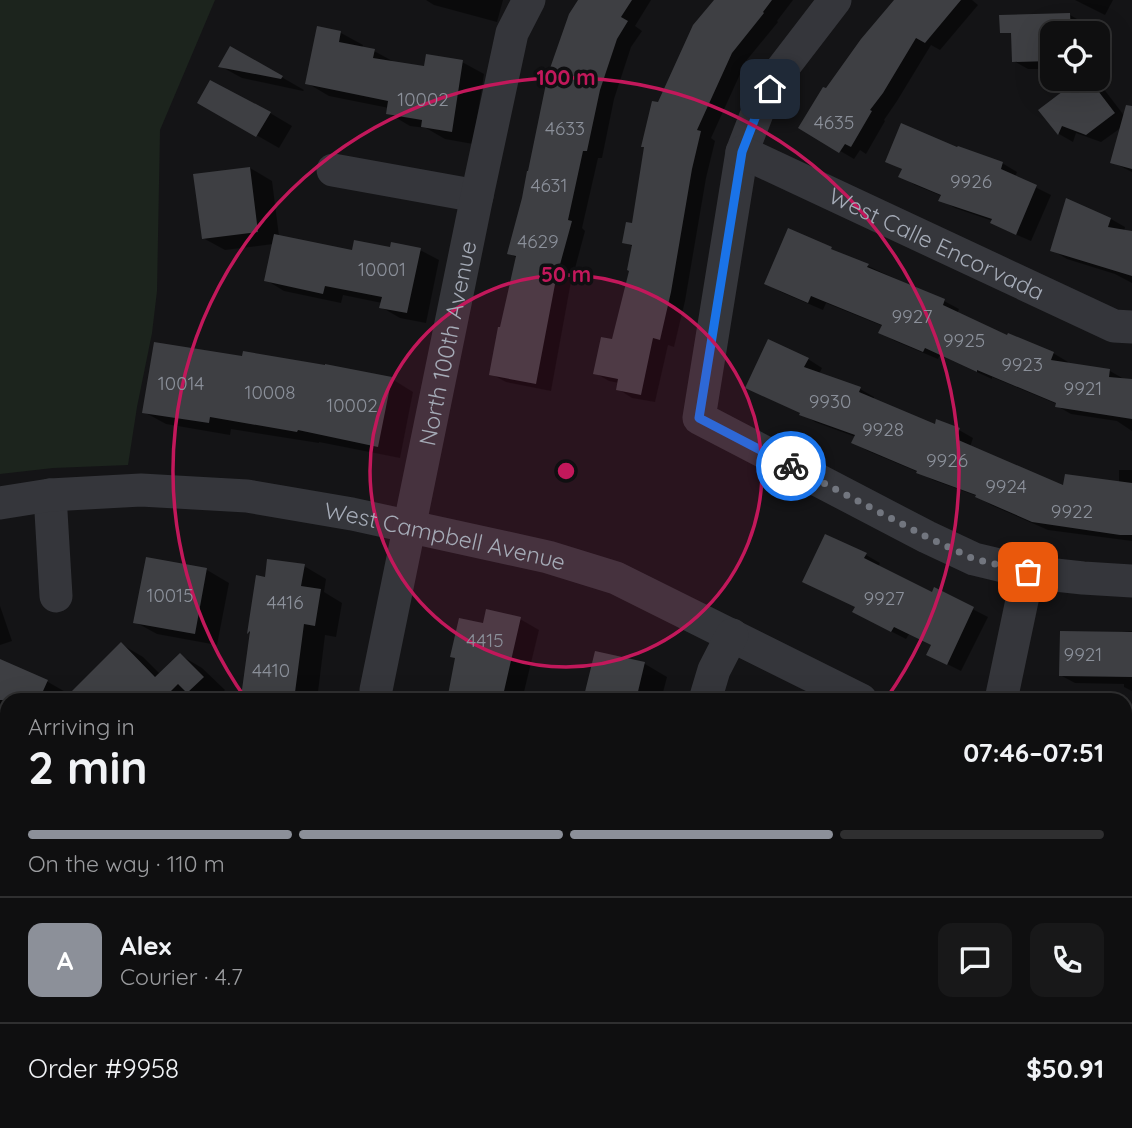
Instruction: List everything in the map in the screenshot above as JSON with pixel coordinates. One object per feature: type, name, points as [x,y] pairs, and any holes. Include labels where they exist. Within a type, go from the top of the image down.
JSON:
[{"type":"street","name":"North 100th Avenue","points":[[376,690],[512,33],[529,0]]},
{"type":"street","points":[[835,0],[782,69],[759,108],[742,152],[699,418],[974,559],[1028,572],[1132,581]]},
{"type":"street","name":"West Calle Encorvada","points":[[742,152],[1114,326],[1132,327]]},
{"type":"street","points":[[333,170],[477,196]]},
{"type":"street","name":"West Campbell Avenue","points":[[0,503],[50,495],[141,490],[247,496],[352,514],[548,557],[615,578],[847,693]]},
{"type":"street","points":[[50,495],[56,596]]},
{"type":"street","points":[[1002,693],[1028,572]]},
{"type":"street","points":[[707,693],[714,670],[732,635]]},
{"type":"shaded area","points":[[0,0],[215,0],[160,130],[157,291],[128,465],[53,468],[0,474]]},
{"type":"building","points":[[578,0],[632,0],[621,17],[628,21],[617,39],[600,90],[587,151],[583,151],[568,220],[572,221],[556,279],[536,384],[489,375],[516,256],[507,254],[522,198],[548,74],[569,14]]},
{"type":"building","points":[[714,0],[772,0],[732,53],[697,130],[701,131],[671,292],[660,340],[653,338],[641,395],[616,390],[618,379],[593,374],[601,337],[612,339],[629,271],[627,270],[632,245],[622,243],[626,222],[632,223],[644,147],[641,147],[652,101],[658,102],[693,25]]},
{"type":"building","points":[[894,0],[961,0],[925,43],[916,38],[870,110],[872,111],[851,147],[845,144],[839,153],[798,128],[823,87],[826,88],[861,39]]},
{"type":"building","points":[[1070,13],[1070,21],[1040,21],[1040,61],[1012,62],[1011,33],[1000,33],[999,15]]},
{"type":"building","points":[[317,26],[341,31],[339,42],[375,49],[373,58],[424,66],[426,54],[463,60],[452,132],[421,127],[422,120],[386,114],[388,101],[305,84]]},
{"type":"building","points":[[230,46],[283,76],[281,79],[218,67]]},
{"type":"building","points":[[210,80],[271,112],[256,137],[197,103]]},
{"type":"building","points":[[1063,91],[1098,91],[1115,113],[1086,135],[1062,126],[1058,135],[1038,110]]},
{"type":"building","points":[[1126,105],[1132,106],[1132,169],[1110,163]]},
{"type":"building","points":[[901,123],[957,147],[1003,162],[1001,169],[1037,185],[1016,235],[990,223],[992,219],[938,201],[941,195],[898,177],[902,169],[885,162]]},
{"type":"building","points":[[250,167],[258,232],[202,239],[193,174]]},
{"type":"building","points":[[1066,198],[1111,218],[1108,227],[1132,231],[1132,276],[1050,251]]},
{"type":"building","points":[[788,228],[869,264],[867,267],[945,299],[943,305],[1007,335],[1008,333],[1054,352],[1051,360],[1110,369],[1109,377],[1132,379],[1132,419],[1055,407],[1056,403],[925,348],[923,352],[878,333],[882,325],[811,296],[808,303],[764,284]]},
{"type":"building","points":[[274,234],[352,250],[354,240],[390,247],[391,242],[421,248],[407,313],[379,308],[382,297],[325,286],[323,294],[264,281]]},
{"type":"building","points":[[768,339],[809,358],[804,367],[861,387],[859,392],[935,424],[936,419],[960,428],[956,439],[1063,485],[1065,474],[1132,483],[1132,535],[1032,522],[975,497],[976,495],[916,473],[917,471],[851,443],[855,435],[799,415],[800,413],[745,388]]},
{"type":"building","points":[[154,342],[242,356],[243,351],[392,377],[378,447],[298,430],[297,432],[210,417],[209,423],[142,413]]},
{"type":"building","points":[[825,534],[867,553],[864,558],[932,592],[934,587],[974,607],[947,665],[926,655],[931,645],[894,627],[891,632],[852,612],[855,607],[802,582]]},
{"type":"building","points":[[146,557],[207,568],[195,634],[133,623]]},
{"type":"building","points":[[267,559],[305,564],[301,586],[321,589],[315,626],[304,624],[295,693],[242,693],[256,575],[265,577]]},
{"type":"building","points":[[486,609],[521,617],[504,693],[448,693],[455,658],[450,657],[459,618],[483,623]]},
{"type":"building","points":[[1060,631],[1132,632],[1132,677],[1059,676]]},
{"type":"building","points":[[121,642],[155,677],[180,653],[204,677],[187,693],[178,684],[171,693],[70,693]]},
{"type":"building","points":[[595,651],[645,662],[638,693],[585,693]]},
{"type":"building","points":[[0,659],[48,680],[42,693],[0,693]]},
{"type":"way so far","points":[[791,466],[974,559],[1028,572]]},
{"type":"route","points":[[770,89],[759,108],[742,152],[699,418],[791,466]]}]
